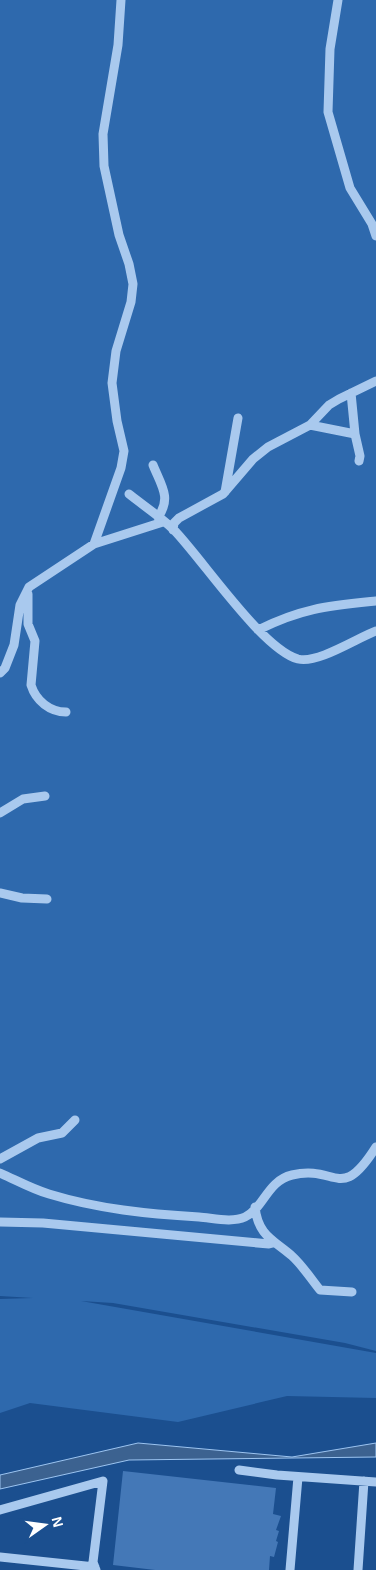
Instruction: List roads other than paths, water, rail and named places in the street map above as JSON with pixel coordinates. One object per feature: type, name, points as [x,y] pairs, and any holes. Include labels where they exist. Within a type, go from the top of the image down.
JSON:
[{"type":"lane","points":[[94,544],[121,468],[124,451],[117,421],[112,383],[116,351],[131,302],[133,284],[129,264],[118,235],[102,149],[102,134],[118,44],[121,0]]},
{"type":"lane","points":[[338,0],[330,49],[328,112],[350,188],[372,224],[376,236]]},
{"type":"lane","points":[[173,530],[174,523],[179,518],[225,492],[253,459],[268,447],[310,425],[329,405],[376,381]]},
{"type":"lane","points":[[351,393],[359,460]]},
{"type":"lane","points":[[225,492],[238,418]]},
{"type":"lane","points":[[310,425],[355,434]]},
{"type":"lane","points":[[152,465],[167,501],[161,520]]},
{"type":"lane","points":[[129,494],[173,530],[258,630],[279,649],[298,659],[307,659],[326,654],[376,631]]},
{"type":"lane","points":[[0,672],[5,668],[14,645],[20,605],[29,586],[94,544],[161,520]]},
{"type":"lane","points":[[29,586],[26,609],[28,624],[35,641],[33,692],[52,710],[66,712]]},
{"type":"lane","points":[[258,630],[298,612],[317,607],[376,601]]},
{"type":"lane","points":[[0,813],[23,799],[45,796]]},
{"type":"lane","points":[[0,893],[22,898],[47,899]]},
{"type":"lane","points":[[0,1159],[38,1138],[62,1133],[75,1120]]},
{"type":"lane","points":[[0,1173],[47,1193],[90,1205],[138,1214],[234,1220],[244,1217],[271,1187],[291,1175],[306,1174],[340,1179],[349,1178],[359,1172],[376,1147]]},
{"type":"lane","points":[[255,1207],[260,1228],[273,1243],[293,1258],[320,1290],[352,1292]]},
{"type":"lane","points":[[0,1222],[52,1224],[273,1243]]},
{"type":"lane","points":[[239,1470],[298,1477],[376,1482]]},
{"type":"lane","points":[[290,1570],[298,1477]]},
{"type":"lane","points":[[358,1570],[364,1481]]},
{"type":"lane","points":[[0,1510],[103,1482],[93,1562],[96,1569]]},
{"type":"lane","points":[[0,1557],[96,1569]]}]
